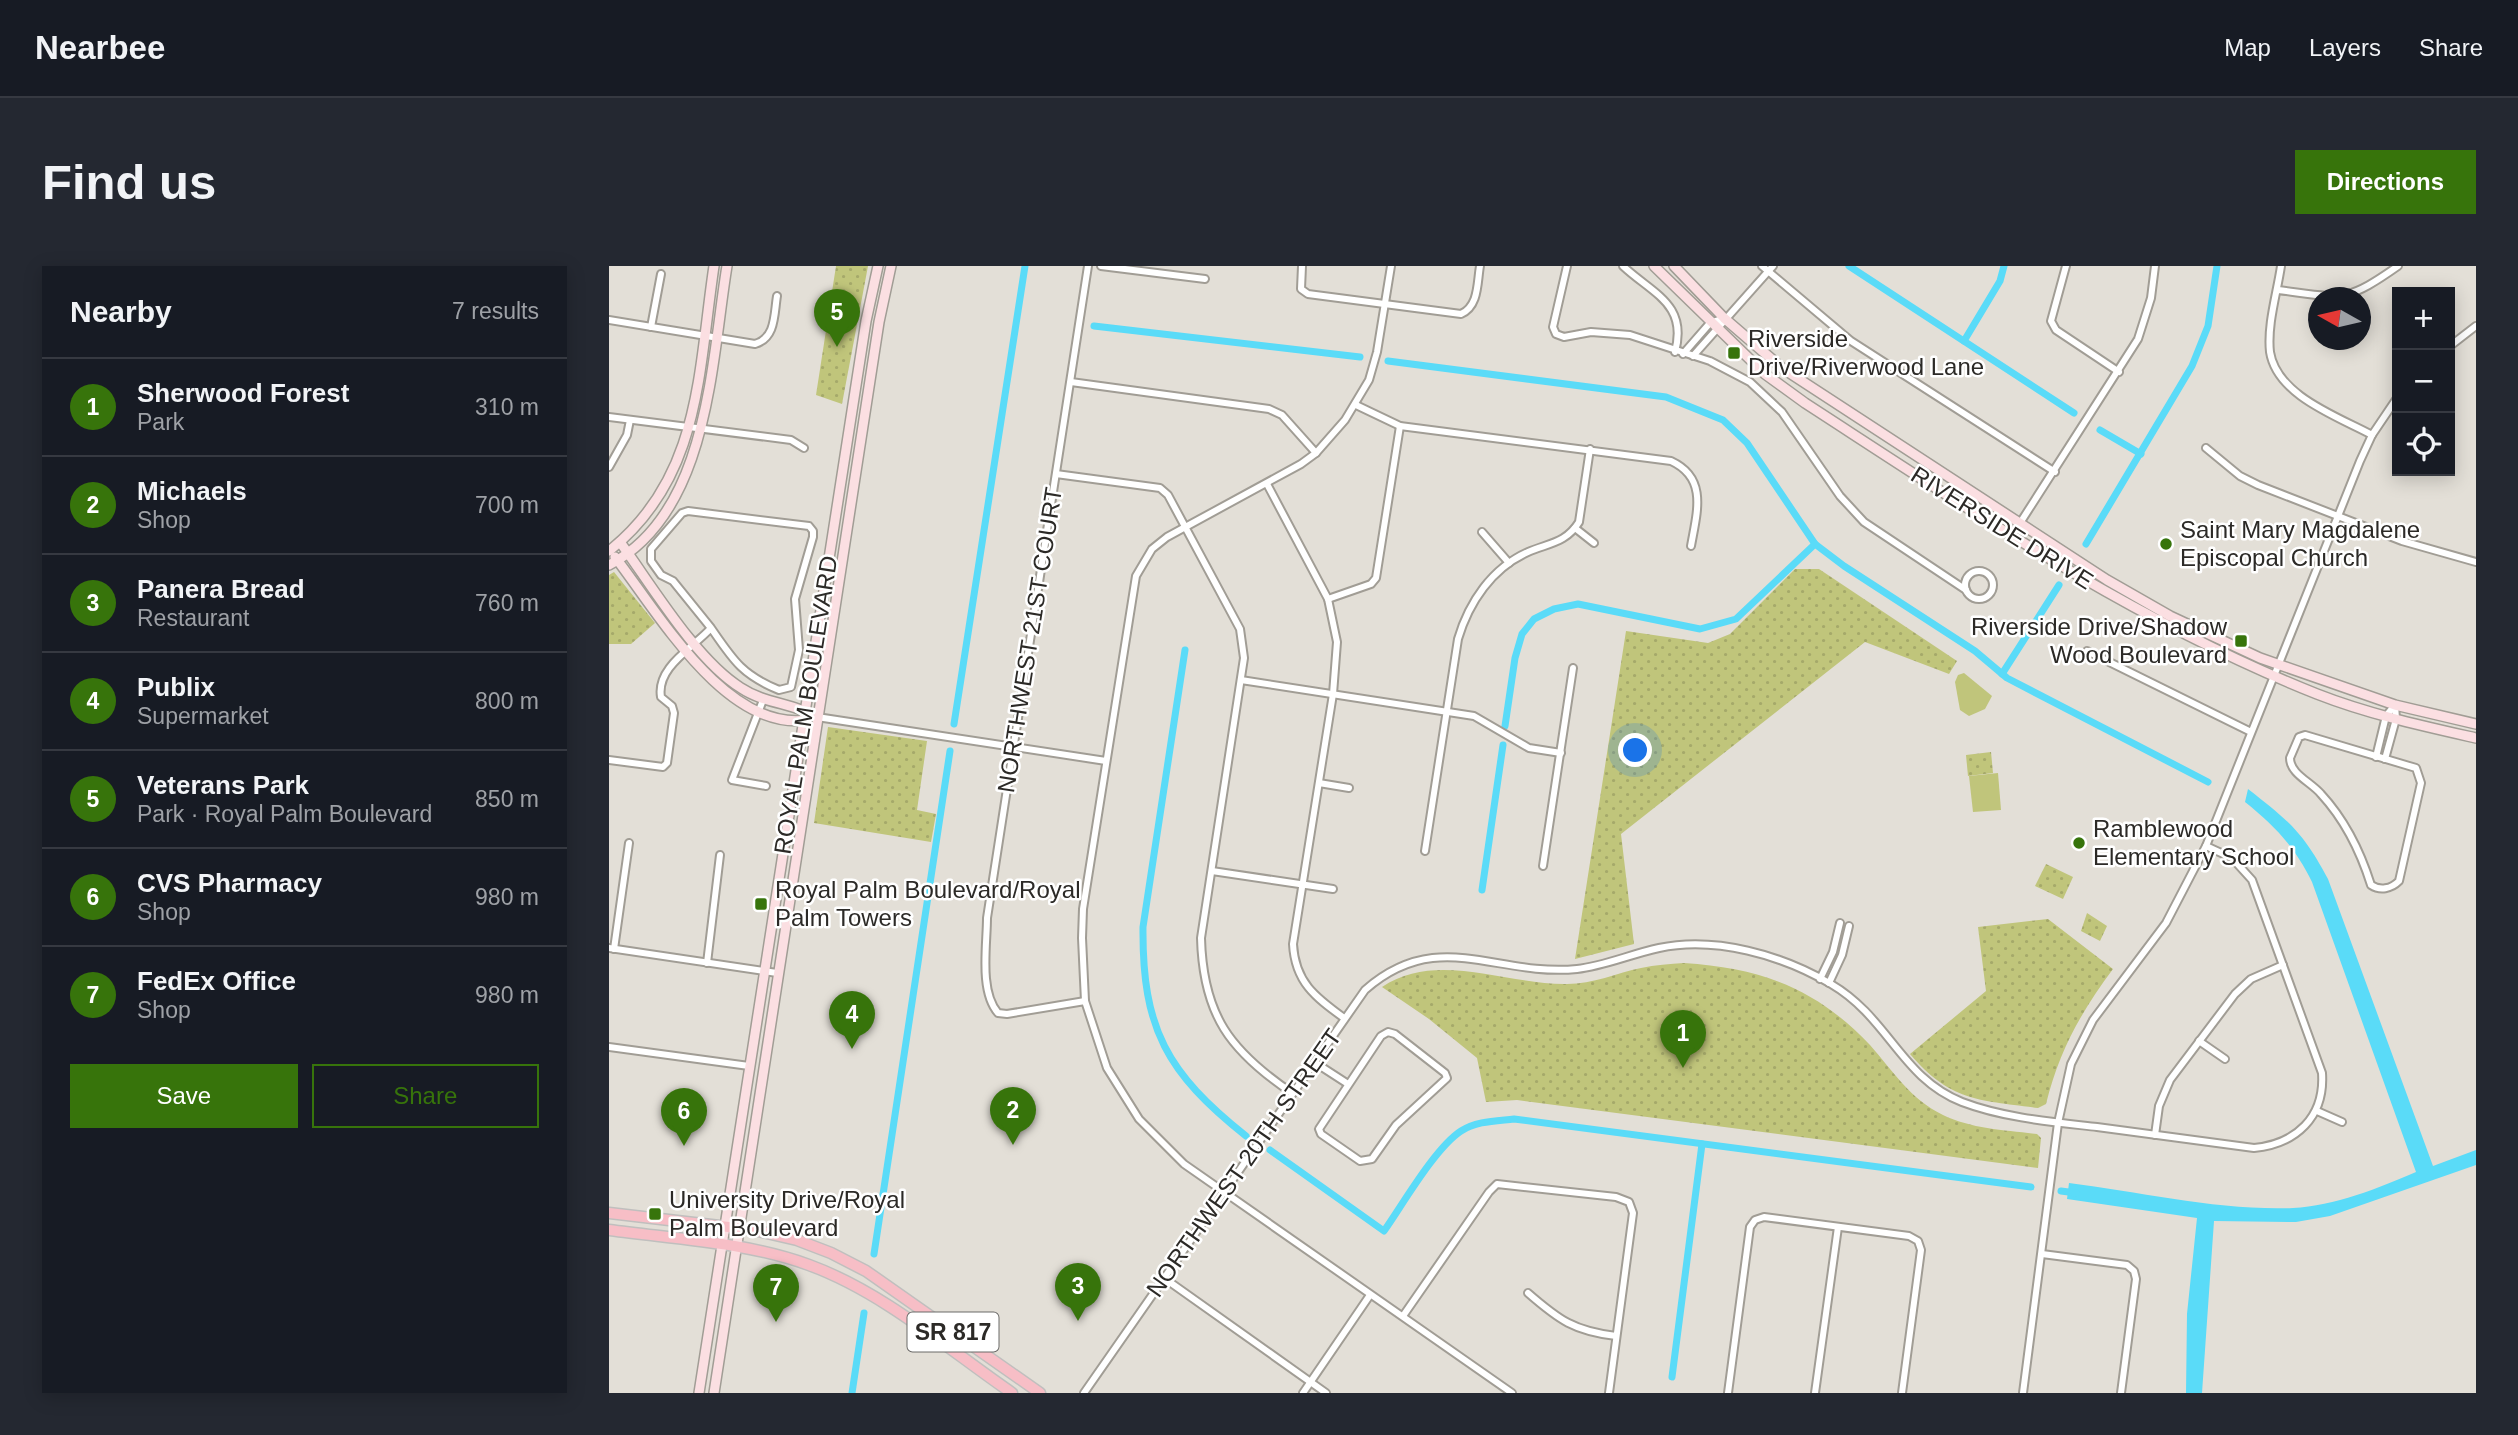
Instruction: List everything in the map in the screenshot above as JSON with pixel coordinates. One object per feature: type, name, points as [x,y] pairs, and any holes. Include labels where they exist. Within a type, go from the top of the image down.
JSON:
[{"type":"main road","name":"SR 817","points":[[609,1213],[739,1229],[797,1240],[855,1265],[1040,1393]]},
{"type":"main road","name":"SR 817","points":[[609,1230],[736,1247],[793,1260],[829,1274],[870,1295],[1012,1393]]},
{"type":"main road","points":[[935,1340],[958,1347],[971,1344]]},
{"type":"street","points":[[714,266],[683,452],[659,499],[609,551],[613,563],[712,681],[758,712],[803,721],[817,717]]},
{"type":"street","points":[[613,563],[628,553],[669,506],[688,470],[701,428],[727,266]]},
{"type":"street","name":"ROYAL PALM BOULEVARD","points":[[699,1393],[860,358],[878,266]]},
{"type":"street","name":"ROYAL PALM BOULEVARD","points":[[713,1393],[817,717],[891,266]]},
{"type":"street","name":"NORTHWEST 21ST COURT","points":[[1084,1001],[1007,1014],[998,1013],[989,996],[987,918],[1088,266]]},
{"type":"street","points":[[1101,266],[1205,279]]},
{"type":"street","points":[[1302,266],[1301,289],[1308,294],[1461,314],[1469,311],[1474,303],[1480,266]]},
{"type":"street","points":[[1391,266],[1377,352],[1369,380],[1356,405],[1316,453],[1267,484],[1183,527],[1152,549],[1136,576],[1083,909],[1084,1001],[1107,1068],[1139,1119],[1184,1164],[1512,1393]]},
{"type":"street","points":[[1567,266],[1553,327],[1556,334],[1564,337],[1591,331],[1630,335],[1728,369],[1767,396],[1798,434],[1840,496],[1864,523],[1966,590],[1972,597],[1981,599],[1990,595],[1993,581],[1988,573],[1975,571],[1967,577],[1966,590]]},
{"type":"street","points":[[1623,266],[1674,311],[1680,334],[1675,352]]},
{"type":"street","name":"RIVERSIDE DRIVE","points":[[1654,266],[1765,374],[1805,403],[2156,621],[2319,695],[2396,719],[2476,738]]},
{"type":"street","name":"RIVERSIDE DRIVE","points":[[1674,266],[1724,318],[1782,368],[2107,580],[2170,616],[2278,665],[2395,705],[2476,724]]},
{"type":"street","points":[[2066,266],[2052,321],[2056,330],[2119,372]]},
{"type":"street","points":[[2013,534],[2119,372],[2145,320],[2155,266]]},
{"type":"street","points":[[2281,266],[2270,353],[2283,380],[2296,393],[2372,435]]},
{"type":"street","points":[[2278,290],[2334,297],[2349,296],[2364,290],[2398,266]]},
{"type":"street","points":[[1683,354],[1724,318],[1767,268],[1851,341],[2055,472]]},
{"type":"street","points":[[652,327],[661,274]]},
{"type":"street","points":[[609,320],[755,344],[762,342],[772,332],[777,296]]},
{"type":"street","points":[[2455,342],[2476,326]]},
{"type":"street","points":[[1693,356],[1714,327]]},
{"type":"street","points":[[860,358],[862,374],[869,389]]},
{"type":"street","points":[[1071,382],[1269,409],[1282,415],[1316,453]]},
{"type":"street","points":[[1356,405],[1400,426],[1590,449],[1671,461],[1683,466],[1692,475],[1699,499],[1691,546]]},
{"type":"street","points":[[2023,1393],[2058,1123],[2070,1064],[2093,1020],[2166,923],[2206,846],[2372,435],[2392,405]]},
{"type":"street","points":[[609,417],[791,440],[804,448]]},
{"type":"street","points":[[609,467],[627,435],[630,420]]},
{"type":"street","points":[[1328,599],[1371,584],[1377,578],[1400,426]]},
{"type":"street","points":[[2206,448],[2249,481],[2402,541],[2476,562]]},
{"type":"street","points":[[1425,851],[1464,618],[1489,580],[1509,563],[1526,553],[1558,542],[1575,528],[1579,522],[1590,449]]},
{"type":"street","points":[[1056,474],[1160,488],[1168,495],[1240,629],[1244,643],[1241,680],[1201,938],[1201,964],[1213,1009],[1235,1048],[1255,1067],[1292,1093]]},
{"type":"street","points":[[1267,484],[1328,599],[1337,642],[1333,694],[1293,944],[1294,962],[1300,979],[1312,994],[1344,1018]]},
{"type":"street","points":[[688,511],[809,526],[813,537],[795,599],[799,650],[791,687],[779,690],[750,677],[711,628],[673,581],[661,575],[651,561],[651,549],[682,513],[688,511]]},
{"type":"street","points":[[1575,528],[1594,543]]},
{"type":"street","points":[[1482,532],[1509,563]]},
{"type":"street","points":[[620,542],[696,645],[718,670],[762,701],[805,710],[817,717],[1106,761]]},
{"type":"street","points":[[609,761],[663,766],[667,762],[674,713],[672,706],[661,697],[661,679],[666,670],[696,645],[711,628]]},
{"type":"street","points":[[2087,651],[2251,732]]},
{"type":"street","points":[[1543,866],[1573,668]]},
{"type":"street","points":[[1241,680],[1482,719],[1529,748],[1561,753]]},
{"type":"street","points":[[762,701],[732,780],[767,786]]},
{"type":"street","points":[[2376,757],[2386,716],[2395,705]]},
{"type":"street","points":[[2385,759],[2396,719],[2395,705]]},
{"type":"street","points":[[2305,735],[2385,759],[2416,768],[2421,783],[2399,881],[2382,889],[2371,885],[2356,845],[2332,805],[2290,765],[2299,737],[2305,735]]},
{"type":"street","points":[[1319,783],[1349,788]]},
{"type":"street","points":[[629,843],[612,949],[777,973]]},
{"type":"street","points":[[1840,923],[1833,952],[1821,979],[1870,1014],[1918,1077],[1942,1093],[1964,1103],[1997,1112],[2058,1123],[2254,1149],[2268,1147],[2296,1136],[2317,1111],[2323,1086],[2322,1073],[2252,880],[2232,858],[2206,846]]},
{"type":"street","points":[[707,963],[720,855]]},
{"type":"street","points":[[1212,871],[1333,889]]},
{"type":"street","points":[[1829,983],[1842,955],[1849,926]]},
{"type":"street","name":"NORTHWEST 20TH STREET","points":[[1084,1393],[1344,1018],[1365,990],[1382,975],[1425,957],[1450,956],[1541,969],[1577,969],[1663,947],[1694,945],[1749,951],[1821,979]]},
{"type":"street","points":[[2155,1135],[2159,1106],[2170,1080],[2199,1041],[2235,994],[2251,979],[2283,965]]},
{"type":"street","points":[[1388,1032],[1395,1034],[1445,1073],[1447,1078],[1418,1102],[1367,1161],[1360,1161],[1321,1134],[1319,1129],[1348,1084],[1381,1037],[1388,1032]]},
{"type":"street","points":[[2199,1041],[2225,1059]]},
{"type":"street","points":[[609,1047],[749,1066]]},
{"type":"street","points":[[1314,1062],[1348,1084]]},
{"type":"street","points":[[2317,1111],[2342,1122]]},
{"type":"street","points":[[1403,1317],[1497,1185],[1616,1197],[1629,1202],[1633,1213],[1609,1393]]},
{"type":"street","points":[[1728,1393],[1749,1227],[1755,1220],[1765,1217],[1909,1236],[1917,1241],[1921,1250],[1902,1393]]},
{"type":"street","points":[[1815,1393],[1838,1227]]},
{"type":"street","points":[[2042,1254],[2127,1265],[2134,1271],[2136,1279],[2122,1393]]},
{"type":"street","points":[[1164,1278],[1326,1393]]},
{"type":"street","points":[[1528,1293],[1571,1326],[1585,1332],[1616,1336]]},
{"type":"street","points":[[1303,1393],[1370,1295]]},
{"type":"street","points":[[703,1369],[713,1393]]},
{"type":"green space","points":[[836,266],[868,266],[842,404],[816,395]]},
{"type":"green space","points":[[1795,569],[1819,569],[1957,661],[1949,674],[1865,642],[1621,834],[1634,944],[1575,959],[1626,631],[1708,643],[1730,634]]},
{"type":"green space","points":[[614,572],[655,623],[631,644],[609,644],[609,575]]},
{"type":"green space","points":[[1964,673],[1992,696],[1985,709],[1969,716],[1960,710],[1955,682],[1958,675]]},
{"type":"green space","points":[[828,727],[927,741],[917,810],[936,814],[931,842],[814,823]]},
{"type":"green space","points":[[1991,752],[1993,773],[1968,776],[1966,755]]},
{"type":"green space","points":[[1998,773],[2001,810],[1973,812],[1969,776]]},
{"type":"green space","points":[[2046,864],[2073,877],[2063,899],[2035,886]]},
{"type":"green space","points":[[2087,913],[2107,926],[2100,941],[2081,931]]},
{"type":"green space","points":[[2048,919],[2113,969],[2064,1049],[2046,1104],[2038,1108],[1982,1100],[1967,1096],[1939,1082],[1910,1054],[1986,991],[1978,927]]},
{"type":"green space","points":[[1684,963],[1762,976],[1808,995],[1850,1025],[1911,1093],[1931,1108],[1965,1123],[2037,1134],[2041,1138],[2038,1168],[1517,1100],[1486,1102],[1477,1058],[1429,1019],[1382,987],[1403,976],[1426,971],[1449,970],[1544,983],[1577,984],[1646,967]]},
{"type":"water","points":[[2248,789],[2303,838],[2328,879],[2433,1166],[2476,1150],[2476,1165],[2330,1216],[2296,1222],[2214,1221],[2202,1393],[2186,1393],[2187,1314],[2197,1218],[2067,1199],[2069,1183],[2209,1204],[2293,1208],[2340,1200],[2416,1172],[2312,882],[2299,858],[2283,838],[2245,802]]},
{"type":"waterway","points":[[954,724],[1025,266]]},
{"type":"waterway","points":[[1849,266],[2074,413]]},
{"type":"waterway","points":[[1964,341],[2000,281],[2004,266]]},
{"type":"waterway","points":[[2086,544],[2192,366],[2208,326],[2217,266]]},
{"type":"waterway","points":[[1094,326],[1360,357]]},
{"type":"waterway","points":[[1388,361],[1666,397],[1723,420],[1747,443],[1815,544],[1844,566],[1975,651],[2007,678],[2208,782]]},
{"type":"waterway","points":[[2100,430],[2141,454]]},
{"type":"waterway","points":[[1505,726],[1515,658],[1522,634],[1534,619],[1554,609],[1578,604],[1700,629],[1736,619],[1815,544]]},
{"type":"waterway","points":[[2002,674],[2059,585]]},
{"type":"waterway","points":[[1185,650],[1143,927],[1144,963],[1154,1021],[1178,1069],[1196,1091],[1246,1136]]},
{"type":"waterway","points":[[1482,890],[1503,745]]},
{"type":"waterway","points":[[874,1254],[950,751]]},
{"type":"waterway","points":[[1270,1150],[1384,1231],[1430,1163],[1451,1139],[1473,1125],[1514,1119],[2031,1187]]},
{"type":"waterway","points":[[1672,1377],[1702,1144]]},
{"type":"waterway","points":[[2061,1191],[2076,1193]]},
{"type":"waterway","points":[[852,1393],[864,1313]]},
{"type":"place","name":"Veterans Park","points":[[837,347]]},
{"type":"place","name":"Riverside Drive/Riverwood Lane","points":[[1734,353]]},
{"type":"place","name":"Saint Mary Magdalene Episcopal Church","points":[[2166,544]]},
{"type":"place","name":"Riverside Drive/Shadow Wood Boulevard","points":[[2241,641]]},
{"type":"place","name":"Ramblewood Elementary School","points":[[2079,843]]},
{"type":"place","name":"Royal Palm Boulevard/Royal Palm Towers","points":[[761,904]]},
{"type":"place","name":"Publix","points":[[852,1049]]},
{"type":"place","name":"Sherwood Forest","points":[[1683,1068]]},
{"type":"place","name":"Michaels","points":[[1013,1145]]},
{"type":"place","name":"CVS Pharmacy","points":[[684,1146]]},
{"type":"place","name":"University Drive/Royal Palm Boulevard","points":[[655,1214]]},
{"type":"place","name":"Panera Bread","points":[[1078,1321]]},
{"type":"place","name":"FedEx Office","points":[[776,1322]]}]
